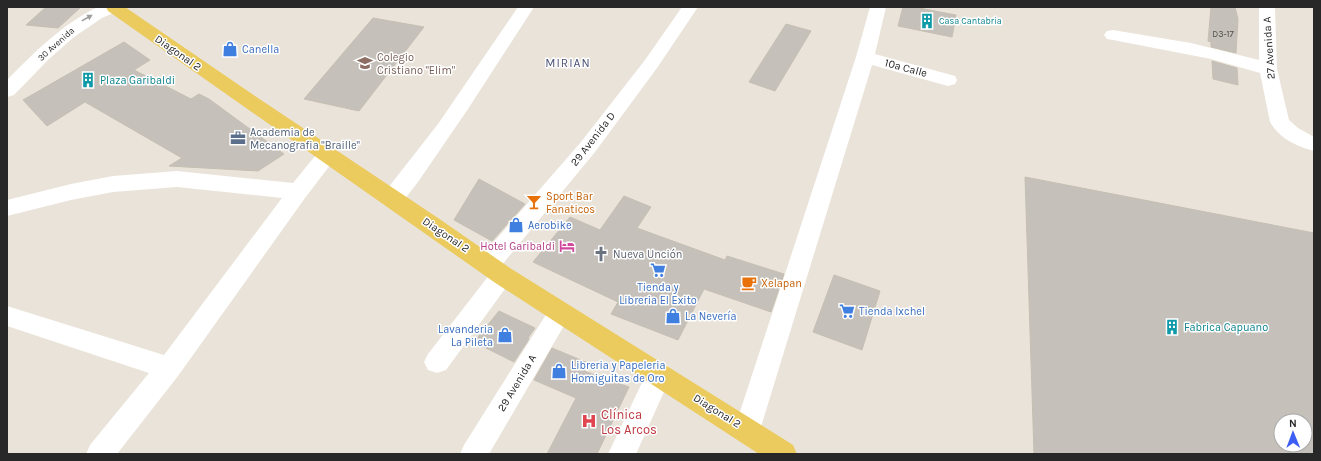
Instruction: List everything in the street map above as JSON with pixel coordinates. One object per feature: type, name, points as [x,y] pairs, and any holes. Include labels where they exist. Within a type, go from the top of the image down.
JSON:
[{"type":"main road","name":"Diagonal 2","points":[[113,7],[495,270],[783,454]]},
{"type":"street","name":"30 Avenida","points":[[7,91],[58,39],[83,21],[113,7]]},
{"type":"street","points":[[392,199],[409,179],[449,122],[526,7]]},
{"type":"street","name":"29 Avenida D","points":[[437,362],[495,270],[651,64],[690,7]]},
{"type":"street","points":[[747,430],[865,57],[878,7]]},
{"type":"street","name":"27 Avenida A","points":[[1267,7],[1268,69],[1280,122],[1289,132],[1314,144]]},
{"type":"street","points":[[1113,35],[1208,53],[1268,69]]},
{"type":"street","name":"10a Calle","points":[[865,57],[948,80]]},
{"type":"street","points":[[100,454],[169,368],[298,192],[328,155]]},
{"type":"street","points":[[7,208],[71,192],[113,184],[147,180],[177,179],[298,192]]},
{"type":"street","name":"29 Avenida A","points":[[474,454],[560,312]]},
{"type":"street","points":[[7,316],[169,368]]},
{"type":"street","points":[[622,454],[659,374]]},
{"type":"building","points":[[46,7],[81,7],[58,28],[26,25]]},
{"type":"building","name":"Casa Cantabria","points":[[903,7],[914,7],[956,15],[952,37],[898,26]]},
{"type":"building","points":[[1211,7],[1235,7],[1238,19],[1236,53],[1211,47],[1211,42],[1208,41]]},
{"type":"building","name":"Colegio Cristiano \"Elim\"","points":[[373,18],[424,27],[359,111],[304,99]]},
{"type":"building","points":[[786,24],[811,31],[775,91],[749,82]]},
{"type":"building","points":[[124,42],[150,60],[134,70],[191,99],[199,94],[209,99],[284,154],[258,171],[169,166],[182,158],[85,102],[47,126],[23,100]]},
{"type":"building","points":[[1212,61],[1237,68],[1238,85],[1213,79]]},
{"type":"building","name":"Fabrica Capuano","points":[[1025,177],[1314,233],[1314,454],[1034,454]]},
{"type":"building","points":[[479,179],[525,204],[492,241],[454,220]]},
{"type":"building","points":[[624,196],[651,207],[637,228],[725,260],[727,256],[784,274],[771,312],[704,289],[678,340],[611,314],[618,302],[533,262],[570,217],[600,230]]},
{"type":"building","name":"Tienda Ixchel","points":[[834,275],[880,291],[862,350],[813,332]]},
{"type":"building","name":"Lavanderia La Pileta","points":[[499,311],[535,328],[514,362],[474,342]]},
{"type":"building","name":"Clínica Los Arcos","points":[[552,348],[588,363],[584,371],[629,387],[597,454],[547,454],[576,398],[534,380]]},
{"type":"place","name":"Casa Cantabria","points":[[927,21]]},
{"type":"place","name":"Canella","points":[[230,49]]},
{"type":"place","name":"Colegio Cristiano \"Elim\"","points":[[365,63]]},
{"type":"place","name":"Plaza Garibaldi","points":[[88,80]]},
{"type":"place","name":"Academia de Mecanografia \"Braille\"","points":[[238,138]]},
{"type":"place","name":"Sport Bar Fanaticos","points":[[534,202]]},
{"type":"place","name":"Aerobike","points":[[516,225]]},
{"type":"place","name":"Hotel Garibaldi","points":[[567,246]]},
{"type":"place","name":"Nueva Unción","points":[[601,254]]},
{"type":"place","name":"Tienda y Libreria El Exito","points":[[658,270]]},
{"type":"place","name":"Xelapan","points":[[749,283]]},
{"type":"place","name":"Tienda Ixchel","points":[[847,311]]},
{"type":"place","name":"La Nevería","points":[[673,316]]},
{"type":"place","name":"Fabrica Capuano","points":[[1172,327]]},
{"type":"place","name":"Lavanderia La Pileta","points":[[505,335]]},
{"type":"place","name":"Libreria y Papeleria Homiguitas de Oro","points":[[559,371]]},
{"type":"place","name":"Clínica Los Arcos","points":[[589,421]]},
{"type":"district","name":"MIRIAN","points":[[568,63]]}]
